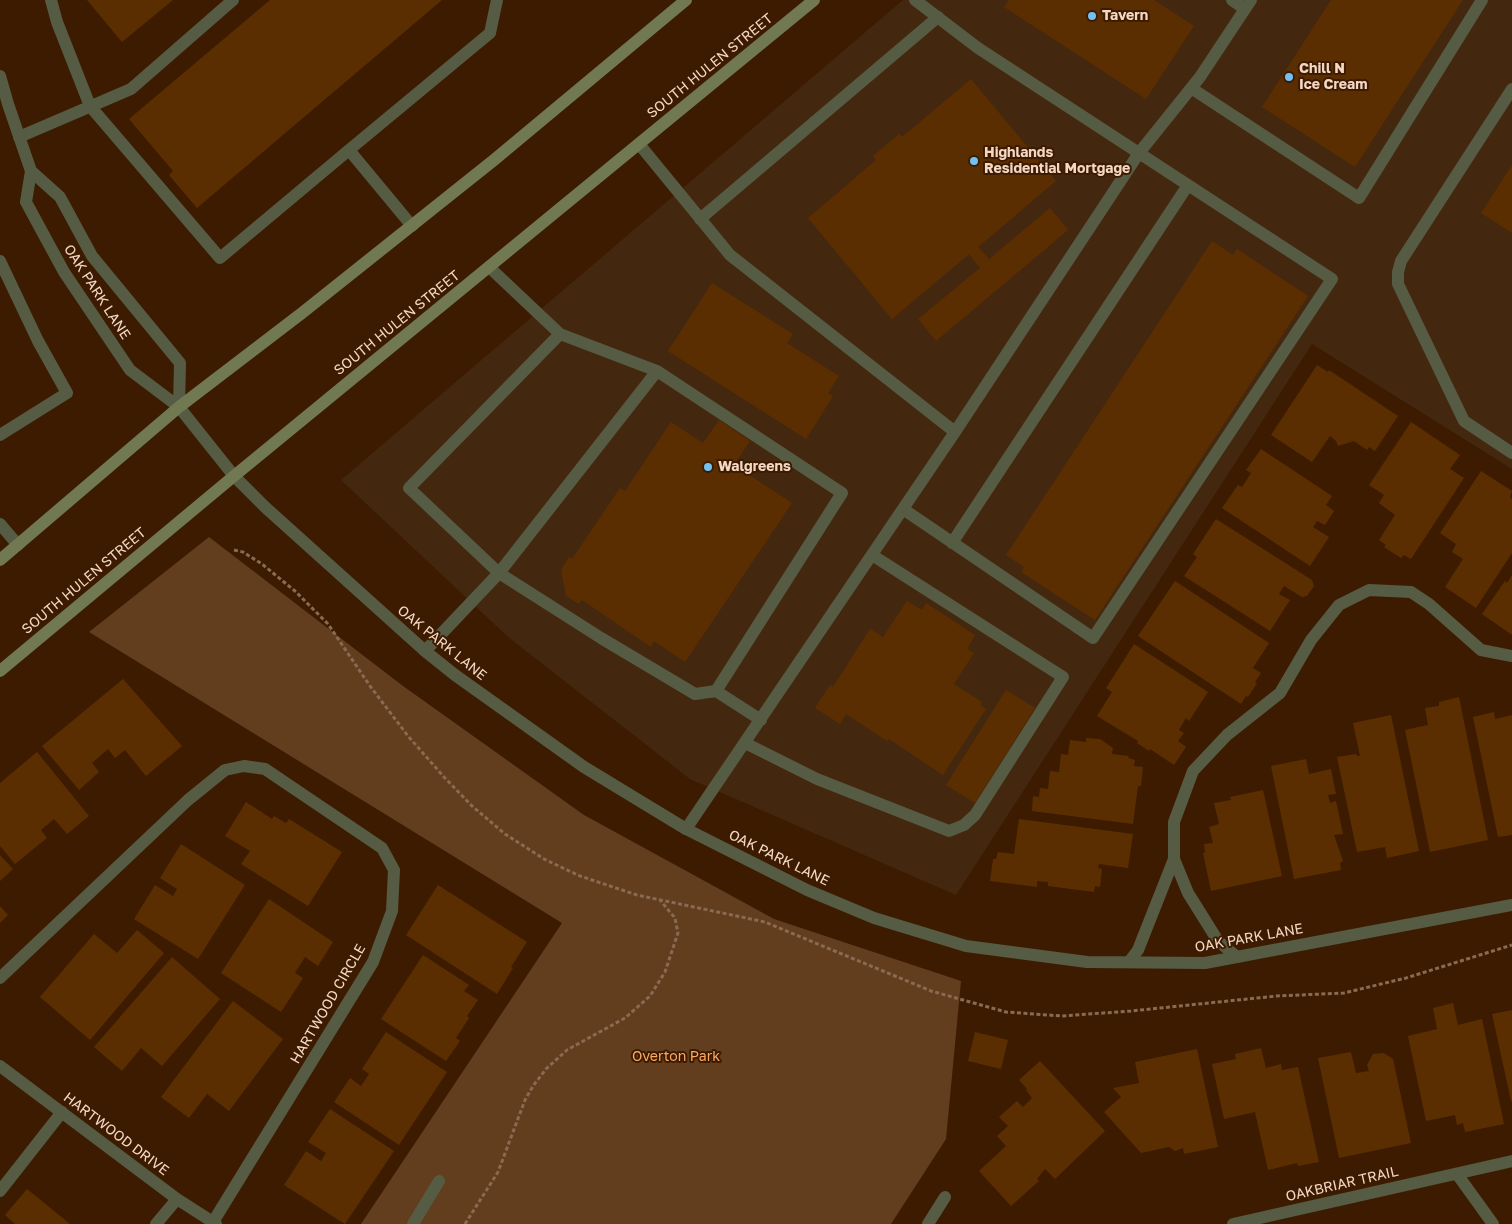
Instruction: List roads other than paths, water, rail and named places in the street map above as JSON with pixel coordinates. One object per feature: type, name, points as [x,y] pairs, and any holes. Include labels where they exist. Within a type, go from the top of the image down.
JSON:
[{"type":"main road","points":[[0,560],[179,408],[302,314],[412,226],[686,0]]},
{"type":"main road","name":"SOUTH HULEN STREET","points":[[0,671],[234,476],[814,0]]},
{"type":"street","points":[[51,0],[57,22],[90,106],[220,258],[490,33],[497,0]]},
{"type":"street","points":[[19,137],[131,89],[233,0]]},
{"type":"street","points":[[686,829],[955,432],[1139,153],[1191,88],[1248,5],[1232,0]]},
{"type":"street","points":[[1191,88],[1360,198],[1482,0]]},
{"type":"street","points":[[903,509],[1093,638],[1332,279],[978,48],[919,1]]},
{"type":"street","points":[[700,219],[938,17]]},
{"type":"street","name":"OAK PARK LANE","points":[[0,76],[4,105],[19,137],[31,171],[26,202],[64,272],[130,370],[179,408],[234,476],[281,523],[425,651],[584,767],[686,829],[807,890],[874,918],[966,946],[1087,962],[1205,963],[1512,905]]},
{"type":"street","points":[[1512,89],[1402,261],[1398,272],[1398,284],[1464,421],[1512,453]]},
{"type":"street","points":[[639,144],[730,255],[955,432]]},
{"type":"street","points":[[349,150],[412,226]]},
{"type":"street","name":"OAK PARK LANE","points":[[31,171],[60,197],[92,256],[180,363],[179,408]]},
{"type":"street","points":[[952,543],[1188,186]]},
{"type":"street","points":[[0,261],[38,341],[67,393],[0,435]]},
{"type":"street","points":[[489,267],[560,334],[657,371],[842,493],[716,691]]},
{"type":"street","points":[[560,334],[409,488],[499,574],[695,694],[716,691],[761,720]]},
{"type":"street","points":[[425,651],[499,574],[657,371]]},
{"type":"street","points":[[0,524],[18,545]]},
{"type":"street","points":[[745,743],[817,779],[950,831],[964,825],[975,815],[1063,677],[872,555]]},
{"type":"street","points":[[1129,962],[1138,950],[1174,859],[1174,822],[1193,771],[1227,735],[1280,693],[1311,640],[1338,605],[1369,590],[1411,592],[1429,604],[1482,650],[1512,656]]},
{"type":"street","name":"HARTWOOD CIRCLE","points":[[0,978],[188,800],[225,770],[244,766],[265,769],[382,848],[394,870],[392,911],[373,962],[215,1223]]},
{"type":"street","points":[[1174,859],[1188,893],[1218,940],[1237,957]]},
{"type":"street","name":"HARTWOOD DRIVE","points":[[0,1066],[177,1200],[215,1223]]},
{"type":"street","points":[[0,1191],[62,1112]]},
{"type":"street","name":"OAKBRIAR TRAIL","points":[[1233,1224],[1512,1161]]},
{"type":"street","points":[[1457,1174],[1493,1224]]},
{"type":"street","points":[[413,1224],[439,1181]]},
{"type":"street","points":[[928,1224],[946,1197]]},
{"type":"street","points":[[156,1224],[177,1200]]},
{"type":"place","name":"Tavern","points":[[1092,16]]},
{"type":"place","name":"Chill N Ice Cream","points":[[1289,77]]},
{"type":"place","name":"Highlands Residential Mortgage","points":[[974,161]]},
{"type":"place","name":"Walgreens","points":[[708,467]]},
{"type":"park label","name":"Overton Park","points":[[676,1057]]}]
